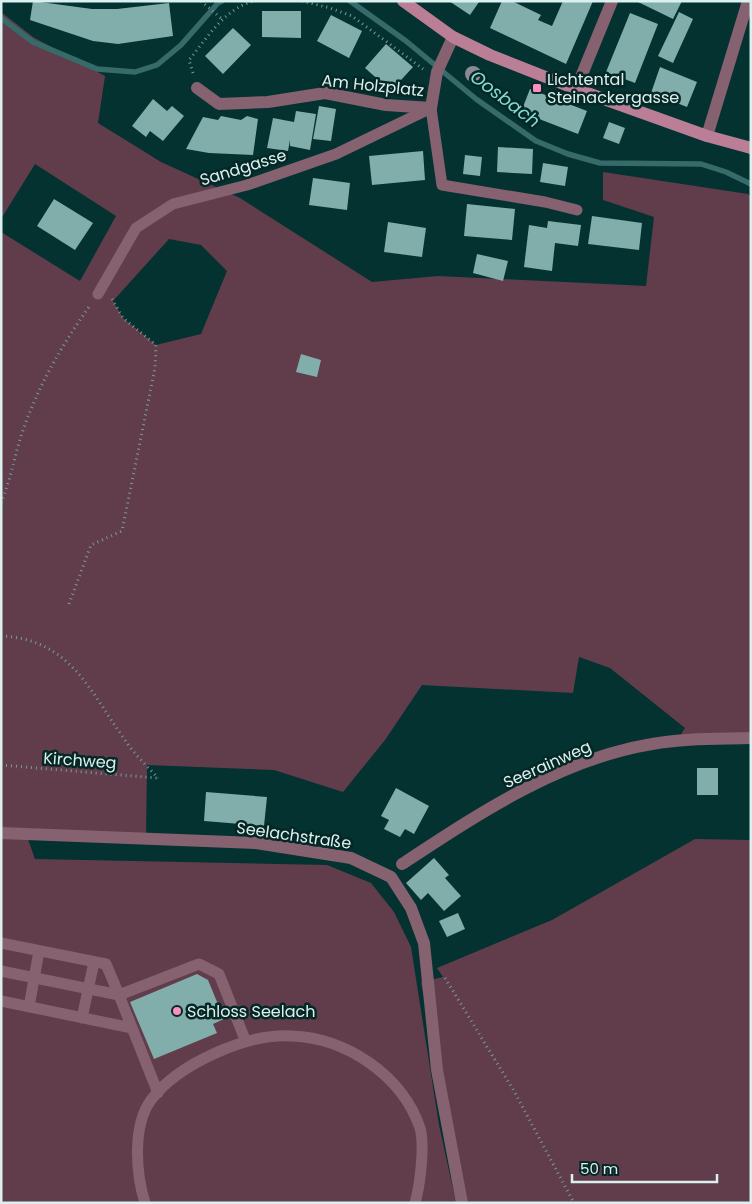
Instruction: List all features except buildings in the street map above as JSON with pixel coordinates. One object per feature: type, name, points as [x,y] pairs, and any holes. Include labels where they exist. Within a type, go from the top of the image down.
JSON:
[{"type":"main road","points":[[403,1],[453,37],[490,55],[576,89],[706,136],[751,148]]},
{"type":"street","points":[[576,89],[612,1]]},
{"type":"street","points":[[706,136],[749,3]]},
{"type":"street","points":[[431,108],[437,72],[453,37]]},
{"type":"street","name":"Am Holzplatz","points":[[198,88],[220,104],[268,102],[325,93],[386,105],[431,108]]},
{"type":"street","name":"Seerainweg","points":[[402,864],[519,793],[586,761],[652,744],[751,738]]},
{"type":"street","name":"Seelachstraße","points":[[1,833],[256,843],[351,858],[391,877],[411,908],[424,943],[437,1070],[462,1203]]},
{"type":"lane","points":[[431,108],[442,185],[546,202],[577,210]]},
{"type":"lane","name":"Sandgasse","points":[[98,294],[136,228],[173,204],[247,185],[336,154],[431,108]]},
{"type":"lane","points":[[1,943],[106,964],[158,1094]]},
{"type":"lane","points":[[29,1006],[39,951]]},
{"type":"lane","points":[[82,1018],[94,962]]},
{"type":"lane","points":[[1,971],[119,995],[199,964],[220,974],[246,1042]]},
{"type":"lane","points":[[1,1001],[132,1028]]},
{"type":"lane","points":[[145,1203],[138,1180],[139,1130],[151,1101],[174,1078],[210,1056],[259,1037],[292,1036],[334,1043],[366,1060],[393,1085],[410,1105],[420,1130],[421,1152],[415,1203]]},
{"type":"path","points":[[201,1],[223,20]]},
{"type":"path","points":[[189,60],[229,12],[254,1]]},
{"type":"path","name":"Am Holzplatz","points":[[302,1],[352,16],[417,64]]},
{"type":"path","points":[[69,604],[91,545],[122,531],[155,368],[156,345],[123,318],[113,301],[107,279]]},
{"type":"path","points":[[1,503],[21,437],[38,392],[63,343],[98,294]]},
{"type":"path","name":"Kirchweg","points":[[1,636],[16,637],[54,650],[80,674],[105,707],[125,741],[158,778],[1,765]]},
{"type":"path","points":[[440,973],[514,1091],[574,1203]]},
{"type":"shaded area","points":[[1,12],[33,37],[105,76],[98,123],[161,162],[240,198],[372,282],[438,276],[646,286],[654,217],[603,200],[603,172],[748,194],[751,197],[751,738],[676,742],[685,728],[610,668],[579,657],[573,693],[422,685],[385,740],[343,792],[274,770],[147,765],[146,838],[24,828],[35,859],[327,865],[371,883],[394,912],[411,947],[439,1125],[456,1203],[1,1203],[1,232],[80,281],[116,216],[35,164],[1,219]],"holes":[[[169,239],[201,245],[227,271],[201,334],[156,345],[123,318],[113,301]]]},
{"type":"shaded area","points":[[695,839],[751,840],[751,1203],[462,1203],[421,982],[443,977],[437,968],[552,920]]},
{"type":"waterway","name":"Oosbach","points":[[1,18],[33,42],[97,69],[135,72],[157,65],[181,45],[218,3],[222,1]]},
{"type":"waterway","name":"Oosbach","points":[[350,1],[406,41],[476,99],[536,141],[568,154],[600,163],[701,164],[726,172],[751,184]]},
{"type":"place","name":"Lichtental Steinackergasse","points":[[537,88]]},
{"type":"place","name":"Schloss Seelach","points":[[177,1011]]}]
